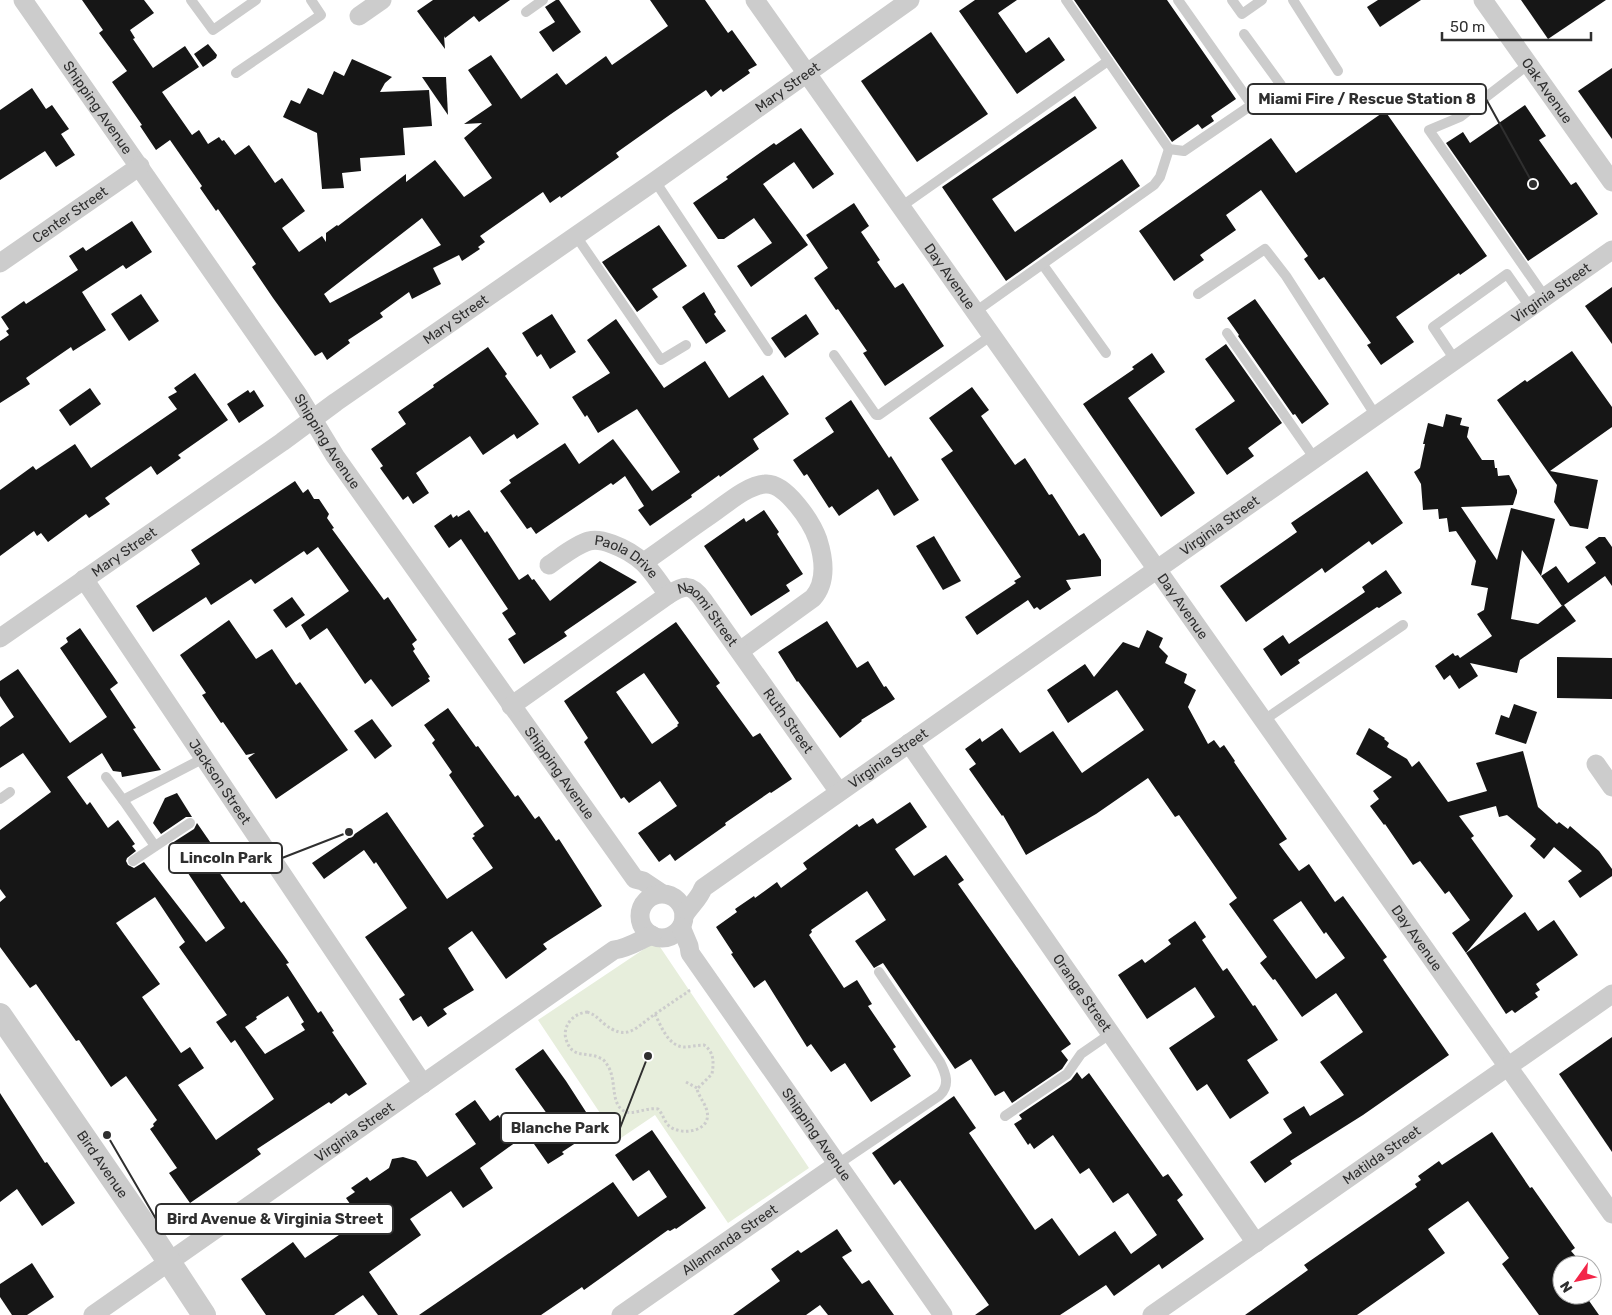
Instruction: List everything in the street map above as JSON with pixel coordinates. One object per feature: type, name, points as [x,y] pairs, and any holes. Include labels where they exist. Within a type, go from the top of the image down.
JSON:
[{"type":"street","name":"Shipping Avenue","points":[[23,0],[292,386],[335,456],[511,706],[636,880],[643,881],[665,894]]},
{"type":"street","points":[[359,16],[382,0]]},
{"type":"street","name":"Day Avenue","points":[[755,0],[1612,1214]]},
{"type":"street","name":"Mary Street","points":[[0,638],[655,181],[910,0]]},
{"type":"street","name":"Oak Avenue","points":[[1483,0],[1612,182]]},
{"type":"street","name":"Center Street","points":[[0,264],[140,166]]},
{"type":"street","name":"Virginia Street","points":[[682,921],[689,907],[701,894],[703,888],[1612,250]]},
{"type":"street","name":"Naomi Street","points":[[511,706],[668,595],[683,587],[695,590],[740,651],[813,598],[818,592],[822,578],[820,550],[815,533],[793,501],[784,491],[772,484],[756,486],[747,491],[644,562]]},
{"type":"street","name":"Paola Drive","points":[[549,565],[582,543],[590,540],[599,540],[628,551],[644,562],[668,595]]},
{"type":"street","name":"Jackson Street","points":[[84,579],[423,1084]]},
{"type":"street","name":"Ruth Street","points":[[740,651],[839,792]]},
{"type":"street","name":"Orange Street","points":[[909,743],[1256,1243]]},
{"type":"street","points":[[1596,764],[1612,787]]},
{"type":"street","name":"Shipping Avenue","points":[[636,880],[633,886],[641,912]]},
{"type":"street","name":"Virginia Street","points":[[665,894],[697,886],[703,888]]},
{"type":"street","points":[[665,894],[680,904],[682,921],[673,934],[657,936],[643,928],[641,912],[649,897],[665,894]]},
{"type":"street","name":"Virginia Street","points":[[614,950],[615,942],[641,912]]},
{"type":"street","name":"Shipping Avenue","points":[[682,921],[690,946],[690,953],[943,1315]]},
{"type":"street","name":"Shipping Avenue","points":[[657,936],[684,954],[690,953]]},
{"type":"street","name":"Virginia Street","points":[[93,1315],[614,950],[622,950],[631,944],[657,936]]},
{"type":"street","name":"Matilda Street","points":[[1152,1315],[1612,994]]},
{"type":"street","name":"Bird Avenue","points":[[0,1015],[204,1315]]},
{"type":"street","name":"Allamanda Street","points":[[621,1315],[838,1164]]},
{"type":"lane","points":[[191,0],[213,30],[256,0]]},
{"type":"lane","points":[[236,73],[321,15],[311,0]]},
{"type":"lane","points":[[526,12],[543,0]]},
{"type":"lane","points":[[1066,0],[1169,149],[1176,151],[1184,151],[1281,86],[1244,34]]},
{"type":"lane","points":[[1178,0],[1252,105]]},
{"type":"lane","points":[[1232,0],[1242,14],[1262,0]]},
{"type":"lane","points":[[1293,0],[1338,71]]},
{"type":"lane","points":[[902,206],[1108,61]]},
{"type":"lane","points":[[1529,64],[1460,117],[1429,130],[1538,302]]},
{"type":"lane","points":[[975,312],[1154,185],[1160,177],[1169,149]]},
{"type":"lane","points":[[655,181],[768,351]]},
{"type":"lane","points":[[576,236],[661,360],[686,344]]},
{"type":"lane","points":[[1198,294],[1265,249],[1286,276],[1376,416]]},
{"type":"lane","points":[[1043,265],[1106,353]]},
{"type":"lane","points":[[1456,360],[1433,327],[1507,274],[1538,302]]},
{"type":"lane","points":[[1227,332],[1315,459]]},
{"type":"lane","points":[[834,355],[876,415],[880,415],[992,335]]},
{"type":"lane","points":[[1264,720],[1403,625]]},
{"type":"lane","points":[[123,800],[204,758]]},
{"type":"lane","points":[[106,777],[155,846]]},
{"type":"lane","points":[[0,799],[10,792]]},
{"type":"lane","points":[[133,861],[190,823]]},
{"type":"lane","points":[[838,1164],[940,1095],[944,1091],[947,1082],[940,1062],[878,972]]},
{"type":"lane","points":[[1005,1116],[1067,1074],[1081,1054],[1110,1034]]},
{"type":"path","points":[[686,1082],[697,1088],[707,1115],[704,1123],[695,1130],[684,1132],[668,1126],[658,1109],[646,1108],[627,1113],[620,1108],[615,1102],[614,1078],[606,1063],[598,1057],[586,1056],[575,1052],[568,1045],[565,1038],[568,1024],[573,1018],[583,1013],[592,1014],[612,1030],[624,1033],[632,1030],[688,992],[687,988]]},
{"type":"path","points":[[655,1014],[667,1035],[676,1045],[683,1047],[704,1045],[711,1051],[713,1062],[712,1074],[697,1088]]},
{"type":"green space","points":[[656,941],[809,1168],[728,1223],[655,1115],[618,1140],[538,1020]]},
{"type":"building","points":[[82,0],[144,0],[154,13],[130,30],[135,38],[133,39],[153,68],[185,46],[199,67],[162,92],[192,135],[199,130],[208,144],[219,137],[222,141],[224,140],[235,155],[249,145],[275,183],[282,178],[305,211],[282,228],[299,252],[322,236],[326,242],[326,233],[406,174],[406,182],[435,160],[464,197],[492,178],[464,138],[482,123],[464,124],[492,105],[468,70],[491,55],[521,99],[557,73],[566,85],[606,56],[612,65],[668,26],[650,0],[705,0],[728,33],[732,30],[757,65],[748,70],[750,73],[723,92],[721,89],[711,97],[706,90],[616,153],[619,157],[561,198],[560,196],[550,203],[543,192],[480,236],[485,242],[478,247],[480,249],[462,261],[459,255],[433,268],[441,284],[412,299],[409,292],[380,313],[383,317],[348,340],[350,343],[327,360],[322,352],[315,356],[273,298],[252,267],[256,264],[218,209],[216,211],[200,188],[202,186],[170,140],[156,150],[140,126],[142,125],[112,82],[127,71],[99,33],[103,30]],"holes":[[[422,218],[441,245],[330,303],[324,294]]]},
{"type":"building","points":[[433,0],[510,0],[479,22],[474,16],[445,38],[444,36],[445,49],[417,11]]},
{"type":"building","points":[[559,0],[581,32],[553,52],[539,32],[555,22],[545,7]]},
{"type":"building","points":[[975,0],[1017,0],[998,13],[1026,53],[1049,37],[1065,60],[1017,94],[959,11]]},
{"type":"building","points":[[1074,0],[1167,0],[1236,99],[1211,116],[1214,121],[1202,129],[1198,124],[1172,142]]},
{"type":"building","points":[[1378,0],[1421,0],[1380,27],[1367,7]]},
{"type":"building","points":[[1521,0],[1606,0],[1548,39]]},
{"type":"building","points":[[931,32],[988,114],[917,162],[861,81]]},
{"type":"building","points":[[208,44],[217,55],[216,58],[203,67],[194,54]]},
{"type":"building","points":[[352,59],[392,77],[385,83],[380,92],[429,90],[432,126],[403,128],[405,155],[360,158],[361,171],[342,173],[344,188],[322,189],[317,133],[283,117],[291,100],[300,104],[308,88],[323,95],[334,71],[344,76]]},
{"type":"building","points":[[1612,68],[1612,139],[1578,91]]},
{"type":"building","points":[[422,77],[446,77],[448,115]]},
{"type":"building","points":[[32,88],[46,109],[52,105],[69,129],[61,134],[75,155],[56,167],[45,151],[0,180],[0,110]]},
{"type":"building","points":[[1075,96],[1097,128],[992,199],[1015,232],[1122,159],[1140,186],[1006,281],[942,187]]},
{"type":"building","points":[[1525,105],[1546,136],[1539,140],[1571,185],[1576,182],[1598,214],[1528,261],[1446,143],[1463,132],[1470,143]]},
{"type":"building","points":[[1385,111],[1487,256],[1396,317],[1414,342],[1381,365],[1367,345],[1371,343],[1324,277],[1319,280],[1304,259],[1308,256],[1261,190],[1226,215],[1236,230],[1200,255],[1204,260],[1174,281],[1139,231],[1271,138],[1296,173]]},
{"type":"building","points":[[801,128],[834,174],[813,189],[794,162],[763,184],[808,245],[751,287],[737,266],[772,243],[754,218],[724,239],[718,239],[693,203],[728,179],[726,177],[774,143],[776,145]]},
{"type":"building","points":[[854,203],[869,226],[861,232],[880,260],[877,262],[895,288],[903,283],[944,346],[885,386],[863,353],[867,351],[814,278],[828,268],[806,235]]},
{"type":"building","points":[[132,221],[152,252],[126,269],[123,265],[82,292],[106,330],[73,351],[71,347],[26,378],[30,384],[0,403],[0,341],[9,335],[6,331],[9,329],[1,317],[24,301],[26,304],[78,270],[69,256],[83,247],[86,251]]},
{"type":"building","points":[[659,225],[687,266],[652,289],[658,297],[637,312],[602,262]]},
{"type":"building","points":[[1612,287],[1612,344],[1585,306]]},
{"type":"building","points":[[704,292],[716,312],[714,314],[726,331],[706,344],[682,307]]},
{"type":"building","points":[[141,294],[159,321],[129,341],[111,314]]},
{"type":"building","points":[[1255,299],[1329,404],[1302,424],[1295,414],[1293,415],[1227,318]]},
{"type":"building","points":[[552,314],[576,352],[550,369],[541,354],[537,357],[522,333]]},
{"type":"building","points":[[806,314],[819,334],[785,358],[771,338]]},
{"type":"building","points":[[616,319],[664,388],[705,361],[729,398],[763,375],[789,414],[753,439],[759,449],[720,477],[719,475],[691,495],[692,497],[650,526],[638,510],[644,506],[625,476],[613,485],[611,483],[536,534],[531,527],[527,529],[500,491],[511,483],[509,480],[565,443],[579,464],[613,439],[652,491],[680,472],[637,409],[598,433],[587,415],[585,417],[572,397],[610,373],[587,340]]},
{"type":"building","points":[[1226,344],[1282,423],[1248,448],[1254,456],[1227,475],[1195,429],[1235,401],[1205,359]]},
{"type":"building","points":[[488,347],[507,374],[505,376],[539,424],[517,439],[514,434],[483,455],[470,436],[416,473],[429,493],[413,504],[408,496],[403,500],[380,468],[383,466],[371,449],[406,424],[398,412]]},
{"type":"building","points":[[1572,351],[1612,407],[1612,427],[1550,471],[1598,480],[1588,529],[1570,526],[1554,502],[1557,485],[1497,400]]},
{"type":"building","points":[[1152,353],[1165,372],[1128,398],[1195,493],[1161,517],[1083,404],[1134,369],[1132,367]]},
{"type":"building","points":[[195,373],[228,420],[178,455],[181,458],[157,475],[151,466],[105,498],[110,504],[89,518],[86,514],[48,542],[41,533],[37,536],[34,531],[0,556],[0,490],[33,466],[36,470],[75,444],[91,468],[177,409],[168,397],[177,392],[174,388]]},
{"type":"building","points":[[972,387],[989,410],[981,416],[1015,465],[1025,458],[1049,495],[1052,494],[1079,536],[1084,533],[1101,560],[1101,576],[1066,580],[1071,589],[1040,610],[1037,607],[1034,609],[1028,600],[977,635],[965,617],[1016,583],[1014,581],[1021,577],[941,459],[953,451],[929,418]]},
{"type":"building","points":[[90,388],[101,404],[70,426],[59,410]]},
{"type":"building","points":[[248,390],[250,393],[254,390],[264,406],[239,423],[227,404]]},
{"type":"building","points":[[851,400],[889,458],[891,456],[919,500],[894,516],[878,489],[839,516],[832,506],[829,508],[807,474],[804,476],[793,460],[834,432],[825,418]]},
{"type":"building","points":[[1446,414],[1462,418],[1460,425],[1469,427],[1467,437],[1482,460],[1494,460],[1498,476],[1509,475],[1517,490],[1513,505],[1461,507],[1497,560],[1511,508],[1555,519],[1541,576],[1556,566],[1568,583],[1596,563],[1585,547],[1599,537],[1605,537],[1612,547],[1612,586],[1605,576],[1564,605],[1576,621],[1520,660],[1517,673],[1470,663],[1478,676],[1459,689],[1450,675],[1444,680],[1435,666],[1453,653],[1460,658],[1492,636],[1477,614],[1484,610],[1488,588],[1471,585],[1476,561],[1456,531],[1449,532],[1447,518],[1439,519],[1438,509],[1423,510],[1421,484],[1414,472],[1420,468],[1428,423],[1443,427]],"holes":[[[1522,550],[1562,606],[1538,624],[1511,619]]]},
{"type":"building","points":[[1367,471],[1403,523],[1372,545],[1369,541],[1325,573],[1322,568],[1246,622],[1220,586],[1297,532],[1291,523]]},
{"type":"building","points":[[295,481],[303,493],[308,489],[314,499],[319,499],[329,514],[327,518],[334,528],[332,529],[384,600],[388,597],[417,640],[412,644],[415,649],[413,651],[430,677],[428,678],[430,681],[392,707],[371,679],[365,684],[327,628],[310,640],[301,625],[349,591],[318,547],[307,555],[304,551],[255,584],[251,579],[211,605],[206,597],[153,632],[136,606],[200,564],[191,550]]},
{"type":"building","points":[[469,510],[485,533],[487,531],[519,580],[528,574],[550,601],[600,561],[637,582],[564,632],[567,636],[524,664],[508,639],[516,634],[502,613],[508,609],[461,539],[449,548],[434,526],[451,514],[453,518],[457,515],[458,517]]},
{"type":"building","points":[[764,510],[803,574],[786,585],[790,591],[751,616],[704,546],[744,518],[746,522]]},
{"type":"building","points":[[934,536],[961,581],[943,590],[916,546]]},
{"type":"building","points":[[1386,570],[1402,593],[1379,608],[1377,607],[1298,660],[1300,663],[1281,676],[1263,649],[1283,635],[1289,644],[1365,592],[1362,587]]},
{"type":"building","points":[[292,597],[305,615],[286,628],[273,610]]},
{"type":"building","points":[[229,620],[256,659],[272,649],[296,685],[300,682],[348,750],[276,799],[248,758],[255,753],[246,755],[223,722],[221,723],[202,695],[206,693],[180,655]]},
{"type":"building","points":[[827,621],[857,668],[868,661],[884,687],[886,686],[895,699],[861,720],[840,738],[797,682],[778,652]]},
{"type":"building","points":[[676,622],[720,683],[716,686],[753,737],[760,733],[792,779],[725,823],[726,825],[675,861],[670,854],[659,862],[638,833],[677,806],[660,781],[629,803],[624,797],[621,799],[584,742],[588,738],[564,701]],"holes":[[[644,673],[679,723],[678,726],[652,744],[616,692]]]},
{"type":"building","points":[[80,628],[118,683],[110,689],[136,728],[133,729],[161,770],[122,777],[121,772],[113,771],[102,753],[67,777],[87,805],[90,802],[108,828],[118,820],[135,844],[132,846],[136,851],[126,861],[128,865],[134,868],[144,862],[206,942],[225,928],[169,845],[194,829],[197,823],[217,852],[209,858],[241,903],[244,901],[289,963],[286,964],[318,1013],[321,1011],[334,1031],[332,1032],[367,1084],[349,1096],[346,1093],[331,1104],[329,1102],[257,1149],[261,1154],[190,1203],[169,1173],[177,1168],[150,1129],[157,1120],[126,1076],[111,1087],[79,1040],[76,1041],[36,984],[30,988],[0,947],[0,902],[6,897],[0,889],[0,830],[51,792],[23,753],[0,768],[0,727],[14,717],[0,696],[0,681],[18,669],[70,743],[107,717],[60,648],[68,642],[66,638]],"holes":[[[155,897],[185,942],[179,947],[227,1015],[216,1022],[231,1043],[235,1040],[274,1099],[216,1140],[178,1085],[204,1068],[190,1047],[181,1053],[142,997],[160,984],[116,923]],[[288,996],[304,1022],[301,1024],[305,1030],[265,1054],[245,1027],[257,1019],[256,1017]]]},
{"type":"building","points":[[1147,630],[1163,638],[1159,647],[1168,656],[1165,663],[1187,674],[1184,683],[1196,690],[1188,707],[1208,744],[1214,740],[1220,748],[1224,745],[1287,839],[1279,844],[1299,871],[1309,864],[1335,902],[1343,896],[1387,957],[1383,960],[1449,1055],[1363,1115],[1290,1161],[1292,1164],[1265,1183],[1250,1162],[1292,1133],[1283,1119],[1304,1106],[1310,1116],[1344,1095],[1320,1062],[1363,1032],[1336,993],[1302,1017],[1275,979],[1273,980],[1260,963],[1267,957],[1229,904],[1237,898],[1179,815],[1175,817],[1148,778],[1096,814],[1026,855],[1003,815],[969,769],[976,764],[965,749],[980,738],[982,742],[1002,728],[1020,753],[1053,731],[1082,773],[1144,730],[1117,690],[1068,723],[1047,690],[1085,664],[1094,677],[1123,642],[1139,648]],"holes":[[[1301,901],[1324,934],[1326,932],[1345,958],[1316,979],[1273,920]]]},
{"type":"building","points":[[1557,657],[1612,658],[1612,699],[1557,698]]},
{"type":"building","points":[[1514,704],[1537,712],[1526,744],[1495,734],[1501,715],[1509,718]]},
{"type":"building","points":[[448,708],[515,797],[518,795],[535,819],[539,816],[556,841],[559,839],[602,906],[543,944],[547,949],[506,979],[472,931],[448,948],[474,990],[443,1009],[447,1014],[428,1027],[421,1016],[413,1021],[399,999],[405,995],[365,937],[407,908],[376,862],[374,864],[364,850],[324,879],[312,863],[387,812],[447,899],[493,868],[472,838],[475,836],[473,834],[484,826],[449,775],[452,772],[432,743],[435,740],[424,725]]},
{"type":"building","points":[[372,719],[392,746],[375,759],[354,731]]},
{"type":"building","points":[[1369,728],[1385,738],[1389,743],[1387,747],[1407,759],[1412,767],[1419,761],[1448,802],[1487,791],[1476,763],[1523,751],[1538,807],[1557,824],[1559,822],[1568,829],[1570,826],[1599,851],[1612,869],[1612,876],[1580,898],[1568,881],[1582,871],[1554,847],[1544,859],[1530,846],[1536,839],[1507,815],[1499,817],[1496,806],[1459,816],[1474,836],[1471,838],[1513,896],[1466,953],[1452,933],[1470,920],[1449,891],[1445,894],[1420,861],[1413,865],[1385,824],[1370,806],[1379,799],[1373,791],[1392,777],[1356,754]]},
{"type":"building","points":[[177,793],[192,817],[186,817],[161,834],[153,823],[165,798]]},
{"type":"building","points":[[910,802],[927,827],[895,849],[914,876],[946,855],[964,880],[958,884],[1071,1044],[1061,1051],[1068,1060],[1062,1069],[1012,1103],[1004,1091],[995,1096],[971,1059],[955,1069],[883,963],[874,968],[855,941],[886,920],[867,891],[811,930],[812,932],[809,935],[844,988],[857,980],[872,1004],[868,1006],[896,1047],[893,1049],[911,1076],[871,1102],[845,1063],[831,1072],[811,1044],[807,1047],[765,980],[754,988],[731,954],[733,953],[716,927],[737,912],[735,909],[754,896],[755,898],[777,882],[781,888],[807,869],[803,863],[857,824],[859,827],[873,818],[877,824]]},
{"type":"building","points":[[1525,912],[1538,931],[1554,920],[1578,955],[1536,984],[1540,990],[1535,993],[1538,997],[1515,1013],[1512,1010],[1506,1014],[1466,953]]},
{"type":"building","points":[[1195,921],[1206,937],[1202,940],[1223,971],[1227,968],[1278,1040],[1247,1060],[1269,1093],[1230,1119],[1207,1084],[1197,1091],[1169,1048],[1215,1017],[1195,987],[1147,1019],[1118,975],[1142,959],[1145,963],[1171,944],[1168,940]]},
{"type":"building","points":[[1612,1037],[1612,1152],[1559,1074]]},
{"type":"building","points":[[543,1049],[597,1129],[562,1152],[564,1154],[548,1164],[527,1134],[550,1118],[515,1069]]},
{"type":"building","points":[[1077,1072],[1082,1079],[1089,1073],[1163,1177],[1168,1174],[1183,1195],[1177,1200],[1204,1239],[1162,1269],[1159,1264],[1114,1296],[1106,1285],[1060,1315],[975,1315],[989,1305],[900,1180],[894,1185],[872,1153],[954,1096],[976,1128],[969,1133],[1035,1230],[1052,1218],[1079,1256],[1115,1231],[1131,1254],[1157,1235],[1128,1193],[1113,1203],[1089,1168],[1080,1174],[1053,1135],[1034,1149],[1030,1143],[1028,1145],[1014,1124],[1022,1119],[1019,1115],[1071,1080]]},
{"type":"building","points":[[0,1093],[45,1163],[47,1162],[75,1203],[42,1226],[17,1189],[0,1202]]},
{"type":"building","points":[[475,1100],[490,1121],[498,1115],[516,1142],[480,1168],[493,1188],[463,1208],[451,1191],[410,1219],[421,1235],[369,1272],[398,1315],[378,1315],[363,1295],[334,1315],[266,1315],[241,1279],[293,1242],[305,1258],[361,1220],[346,1198],[355,1192],[351,1188],[367,1177],[370,1181],[389,1168],[392,1159],[403,1157],[416,1161],[427,1177],[476,1144],[455,1114]]},
{"type":"building","points":[[652,1130],[706,1208],[676,1229],[668,1230],[584,1290],[582,1287],[541,1315],[419,1315],[613,1182],[638,1217],[667,1197],[649,1170],[633,1181],[615,1155]]},
{"type":"building","points":[[1492,1132],[1530,1188],[1532,1187],[1575,1248],[1571,1251],[1574,1255],[1552,1255],[1552,1305],[1592,1305],[1599,1315],[1539,1315],[1502,1264],[1509,1258],[1468,1201],[1428,1229],[1445,1253],[1357,1315],[1245,1315],[1308,1270],[1304,1265],[1417,1187],[1415,1184],[1421,1180],[1418,1176],[1439,1161],[1442,1165]]},
{"type":"building","points":[[837,1229],[852,1251],[842,1257],[862,1284],[869,1280],[894,1315],[828,1315],[820,1305],[806,1315],[733,1315],[780,1281],[771,1269],[798,1250],[801,1253]]},
{"type":"building","points":[[32,1263],[54,1297],[27,1315],[12,1315],[0,1297],[0,1284]]},
{"type":"place","name":"Miami Fire / Rescue Station 8","points":[[1533,184]]},
{"type":"place","name":"Lincoln Park","points":[[349,832]]},
{"type":"place","name":"Blanche Park","points":[[648,1056]]},
{"type":"place","name":"Bird Avenue & Virginia Street","points":[[107,1135]]}]
